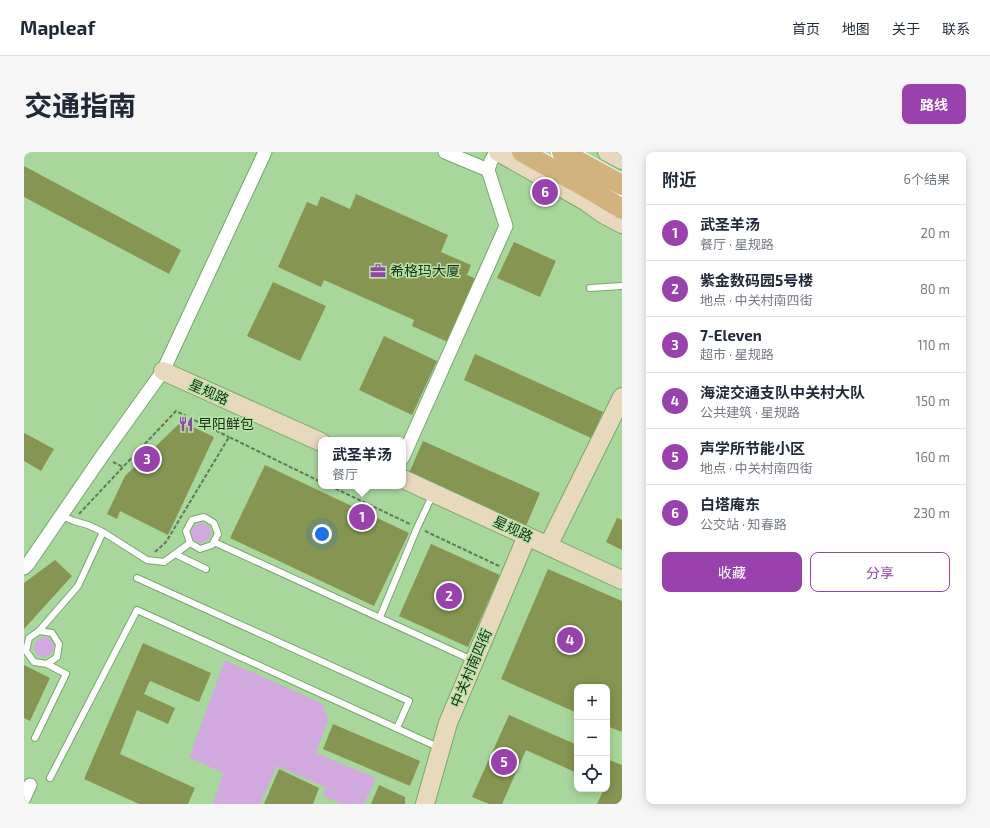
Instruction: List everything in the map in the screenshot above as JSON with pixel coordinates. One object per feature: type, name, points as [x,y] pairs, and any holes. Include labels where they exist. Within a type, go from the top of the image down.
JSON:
[{"type":"main road","points":[[522,152],[589,189],[615,206]]},
{"type":"main road","points":[[562,152],[622,185]]},
{"type":"street","points":[[25,566],[68,518],[102,456],[163,371],[266,152]]},
{"type":"street","points":[[445,152],[488,170]]},
{"type":"street","points":[[406,449],[506,226],[488,170],[491,161],[497,152],[585,201],[622,224]]},
{"type":"street","points":[[607,152],[622,160]]},
{"type":"street","points":[[585,201],[615,206]]},
{"type":"street","name":"星规路","points":[[163,371],[318,441]]},
{"type":"street","points":[[548,546],[622,397]]},
{"type":"street","name":"星规路","points":[[406,480],[622,580]]},
{"type":"street","name":"中关村南四街","points":[[425,804],[448,723],[526,536]]},
{"type":"street","points":[[24,798],[30,785]]},
{"type":"lane","points":[[590,288],[622,286]]},
{"type":"lane","points":[[380,617],[433,493]]},
{"type":"lane","points":[[204,517],[214,523],[218,534],[212,545],[200,549],[190,543],[186,531],[192,520],[204,517]]},
{"type":"lane","points":[[68,518],[103,532],[147,560],[164,562],[190,543]]},
{"type":"lane","points":[[35,738],[66,674],[47,664],[34,662],[26,651],[29,638],[39,631],[78,586],[103,532]]},
{"type":"lane","points":[[214,542],[474,661]]},
{"type":"lane","points":[[175,554],[206,569]]},
{"type":"lane","points":[[137,578],[409,700],[397,728]]},
{"type":"lane","points":[[50,778],[137,610],[441,748]]},
{"type":"lane","points":[[39,631],[52,633],[60,644],[57,657],[47,664]]},
{"type":"path","points":[[68,518],[123,467],[176,411],[318,481]]},
{"type":"path","points":[[147,560],[166,542],[229,437]]},
{"type":"shaded area","points":[[201,523],[208,526],[211,533],[208,540],[201,543],[194,540],[191,533],[194,526]]},
{"type":"shaded area","points":[[44,637],[51,640],[54,647],[51,654],[44,657],[37,654],[34,647],[37,640]]},
{"type":"shaded area","points":[[225,660],[323,704],[328,720],[316,753],[376,778],[364,804],[341,804],[323,796],[325,787],[277,766],[260,804],[213,804],[223,773],[189,757]]},
{"type":"building","points":[[24,166],[181,250],[169,274],[24,197]]},
{"type":"building","name":"希格玛大厦","points":[[356,194],[448,235],[441,252],[471,265],[467,275],[476,279],[448,342],[412,326],[414,320],[324,280],[321,287],[278,267],[307,202],[317,206],[321,196],[350,209]]},
{"type":"building","points":[[514,242],[556,261],[540,297],[497,278]]},
{"type":"building","points":[[273,282],[326,306],[300,361],[247,336]]},
{"type":"building","points":[[384,336],[437,361],[412,415],[359,390]]},
{"type":"building","points":[[475,354],[603,412],[591,438],[464,380]]},
{"type":"building","points":[[184,419],[190,423],[188,428],[192,430],[193,427],[214,437],[168,535],[120,511],[117,519],[107,514],[125,476]]},
{"type":"building","points":[[24,433],[54,449],[41,471],[24,461]]},
{"type":"building","points":[[423,441],[540,493],[526,526],[409,473]]},
{"type":"building","points":[[265,465],[409,533],[374,606],[230,538]]},
{"type":"building","points":[[617,518],[622,520],[622,550],[606,542]]},
{"type":"building","points":[[431,544],[500,575],[468,647],[399,616]]},
{"type":"building","points":[[55,560],[72,576],[24,629],[24,583]]},
{"type":"building","points":[[548,569],[622,601],[622,732],[610,727],[610,684],[574,684],[574,712],[501,679]]},
{"type":"building","points":[[143,643],[211,673],[199,702],[150,681],[144,694],[175,708],[168,724],[137,710],[120,754],[195,788],[188,804],[139,804],[84,779]]},
{"type":"building","points":[[24,665],[50,678],[30,721],[24,718]]},
{"type":"building","points":[[509,715],[574,744],[574,772],[526,750],[502,804],[489,804],[472,797]]},
{"type":"building","points":[[333,724],[420,761],[410,786],[323,749]]},
{"type":"building","points":[[610,760],[622,765],[622,804],[597,804],[603,792],[610,792]]},
{"type":"building","points":[[279,769],[319,788],[313,804],[264,804]]},
{"type":"building","points":[[379,785],[405,797],[405,804],[371,804]]},
{"type":"place","name":"白塔庵东","points":[[545,192]]},
{"type":"place","name":"希格玛大厦","points":[[378,271]]},
{"type":"place","name":"早阳鲜包","points":[[186,424]]},
{"type":"place","name":"7-Eleven","points":[[147,459]]},
{"type":"place","name":"武圣羊汤","points":[[362,517]]},
{"type":"place","name":"紫金数码园5号楼","points":[[449,596]]},
{"type":"place","name":"海淀交通支队中关村大队","points":[[570,640]]},
{"type":"place","name":"声学所节能小区","points":[[504,762]]}]
